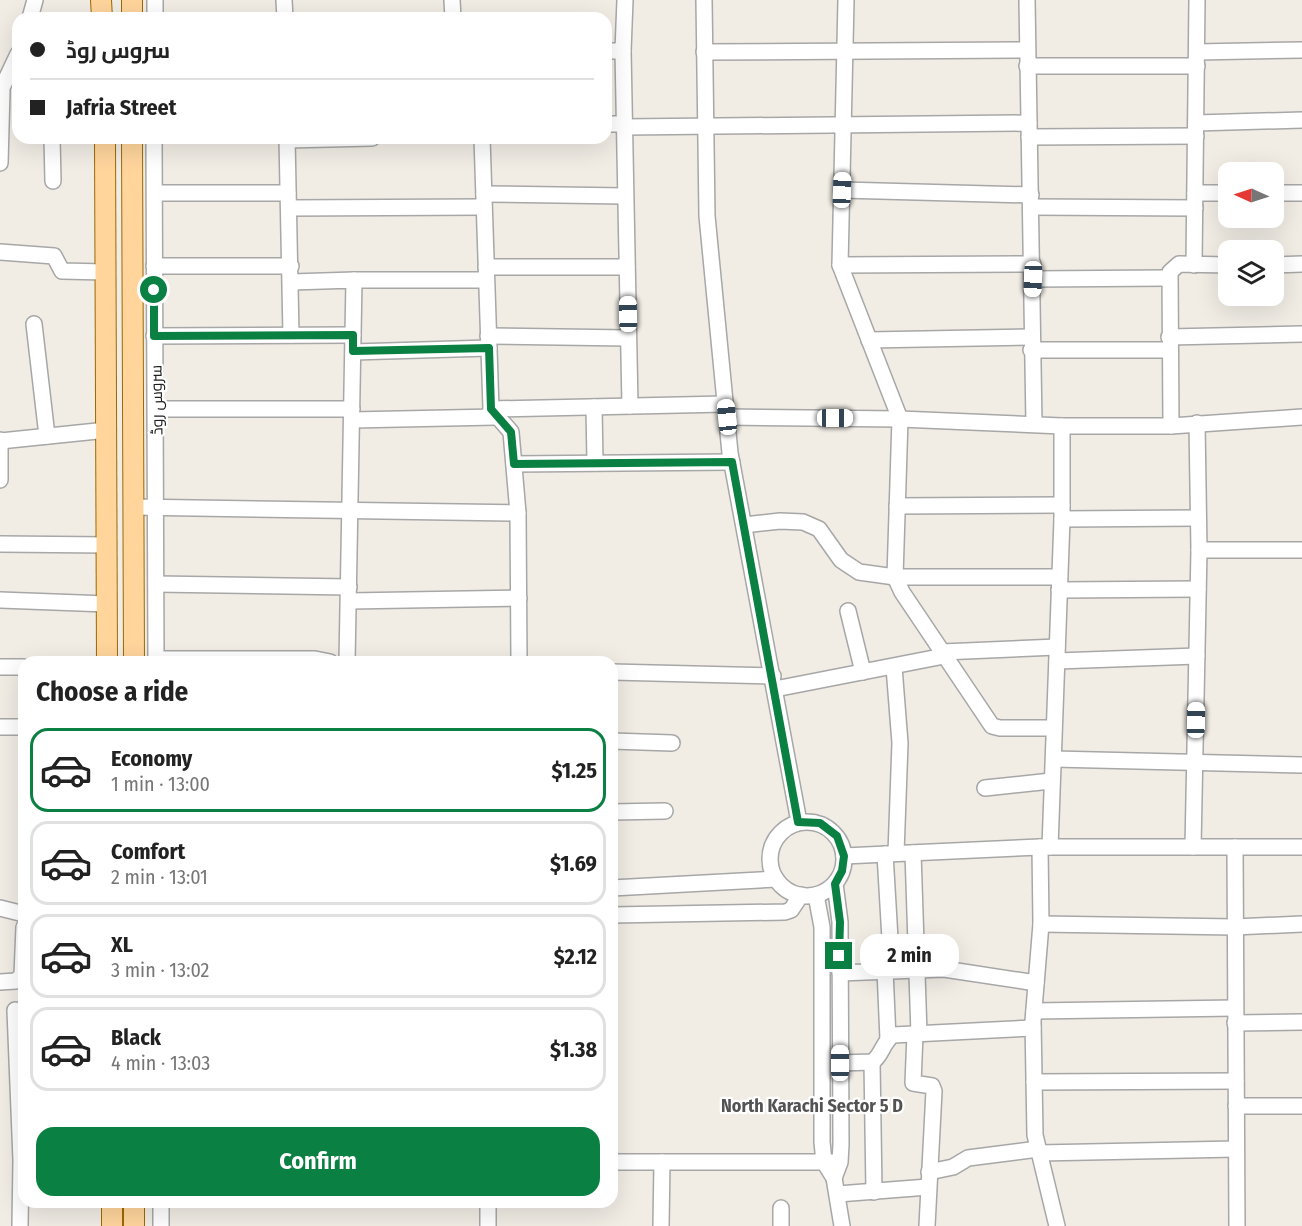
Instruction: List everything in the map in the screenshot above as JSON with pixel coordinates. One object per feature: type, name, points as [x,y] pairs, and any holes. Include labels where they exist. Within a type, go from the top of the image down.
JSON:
[{"type":"main road","points":[[105,144],[107,656]]},
{"type":"main road","points":[[132,144],[134,656]]},
{"type":"main road","points":[[112,1208],[112,1226]]},
{"type":"main road","points":[[134,1208],[134,1226]]},
{"type":"street","points":[[625,0],[623,51],[630,406]]},
{"type":"street","points":[[704,0],[707,216],[726,410],[732,462],[798,822]]},
{"type":"street","points":[[846,0],[845,127],[840,265],[900,419],[895,577],[992,726],[1054,728]]},
{"type":"street","points":[[1027,0],[1034,424]]},
{"type":"street","points":[[1194,265],[1197,0]]},
{"type":"street","points":[[705,52],[1028,50]]},
{"type":"street","points":[[1028,66],[1197,59],[1302,50]]},
{"type":"street","points":[[612,51],[623,51]]},
{"type":"street","points":[[0,163],[1,92],[12,67]]},
{"type":"street","points":[[2,113],[12,115]]},
{"type":"street","points":[[612,125],[1029,130],[1196,129],[1302,120]]},
{"type":"street","points":[[52,144],[53,181]]},
{"type":"street","name":"سروس روڈ","points":[[154,144],[156,656]]},
{"type":"street","points":[[287,144],[292,274],[291,335]]},
{"type":"street","points":[[482,144],[488,342],[493,413],[507,424],[511,432],[518,513],[519,656]]},
{"type":"street","points":[[842,190],[1031,201],[1195,201],[1218,195]]},
{"type":"street","points":[[1284,193],[1302,192]]},
{"type":"street","points":[[155,193],[288,201],[484,201],[626,196]]},
{"type":"street","points":[[0,252],[54,256],[62,271],[105,272]]},
{"type":"street","points":[[1171,426],[1168,278],[1170,272],[1179,264],[1218,265]]},
{"type":"street","points":[[1284,265],[1302,264]]},
{"type":"street","points":[[840,265],[1168,278]]},
{"type":"street","points":[[154,266],[354,280],[627,267]]},
{"type":"street","points":[[347,656],[354,280]]},
{"type":"street","points":[[34,324],[47,436]]},
{"type":"street","points":[[869,340],[1031,344],[1169,343],[1302,334]]},
{"type":"street","points":[[154,336],[353,335]]},
{"type":"street","points":[[353,351],[488,342],[628,338]]},
{"type":"street","points":[[156,409],[352,414],[493,413],[630,406],[1062,426],[1171,426],[1302,417]]},
{"type":"street","points":[[594,407],[595,463]]},
{"type":"street","points":[[1193,847],[1198,589],[1197,423]]},
{"type":"street","points":[[1057,1226],[1035,1135],[1033,1028],[1050,781],[1054,759],[1062,512],[1062,426]]},
{"type":"street","points":[[0,480],[0,445],[47,436],[107,430]]},
{"type":"street","points":[[514,464],[732,462]]},
{"type":"street","points":[[897,506],[1198,518]]},
{"type":"street","points":[[133,507],[518,513]]},
{"type":"street","points":[[744,525],[780,521],[803,522],[819,529],[841,560],[859,572],[895,577],[1198,589]]},
{"type":"street","points":[[0,544],[108,545]]},
{"type":"street","points":[[1198,549],[1302,550]]},
{"type":"street","points":[[156,584],[349,594],[519,598]]},
{"type":"street","points":[[0,600],[107,604]]},
{"type":"street","points":[[848,611],[863,672]]},
{"type":"street","points":[[618,672],[774,682],[894,667],[943,654],[1197,656]]},
{"type":"street","points":[[0,667],[18,667]]},
{"type":"street","points":[[888,1039],[890,854],[900,743],[894,667]]},
{"type":"street","points":[[0,727],[18,727]]},
{"type":"street","points":[[618,741],[672,742]]},
{"type":"street","points":[[1054,759],[1302,765]]},
{"type":"street","points":[[985,788],[1050,781]]},
{"type":"street","points":[[618,812],[665,812]]},
{"type":"street","points":[[808,895],[787,890],[776,879],[770,863],[772,845],[783,830],[798,822],[820,823],[837,836],[844,856],[842,871],[835,884],[840,922],[840,1063],[832,1162]]},
{"type":"street","points":[[844,856],[1045,847],[1302,847]]},
{"type":"street","points":[[1235,847],[1237,1226]]},
{"type":"street","points":[[914,852],[919,968],[913,1083],[932,1086],[934,1091],[927,1226]]},
{"type":"street","points":[[618,888],[776,879]]},
{"type":"street","points":[[618,915],[785,912],[791,910],[808,895],[835,884]]},
{"type":"street","points":[[808,895],[822,927],[822,1027],[832,1162],[842,1226]]},
{"type":"street","points":[[0,908],[18,912]]},
{"type":"street","points":[[1041,924],[1235,927],[1302,924]]},
{"type":"street","points":[[840,973],[919,968],[944,969],[1036,983]]},
{"type":"street","points":[[0,982],[18,979]]},
{"type":"street","points":[[13,1010],[18,1104]]},
{"type":"street","points":[[1034,1011],[1235,1016],[1302,1023]]},
{"type":"street","points":[[822,1027],[840,1026]]},
{"type":"street","points":[[874,1192],[872,1062],[888,1039],[893,1035],[1033,1028]]},
{"type":"street","points":[[840,1063],[872,1062]]},
{"type":"street","points":[[1034,1082],[1236,1081]]},
{"type":"street","points":[[1236,1106],[1302,1106]]},
{"type":"street","points":[[838,1194],[874,1192],[929,1180],[968,1158],[1039,1151],[1236,1149]]},
{"type":"street","points":[[618,1162],[832,1162]]},
{"type":"street","points":[[661,1226],[662,1162]]},
{"type":"street","points":[[20,1208],[20,1226]]},
{"type":"street","points":[[161,1208],[161,1226]]},
{"type":"street","points":[[488,1208],[488,1226]]},
{"type":"street","points":[[781,1208],[781,1226]]},
{"type":"district","name":"North Karachi Sector 5 D","points":[[812,1106]]},
{"type":"route","points":[[154,290],[154,336],[353,335],[353,351],[489,348],[491,409],[495,417],[507,424],[511,432],[514,464],[732,462],[798,822],[820,823],[837,836],[844,856],[842,871],[835,884],[840,922],[839,956]]}]
